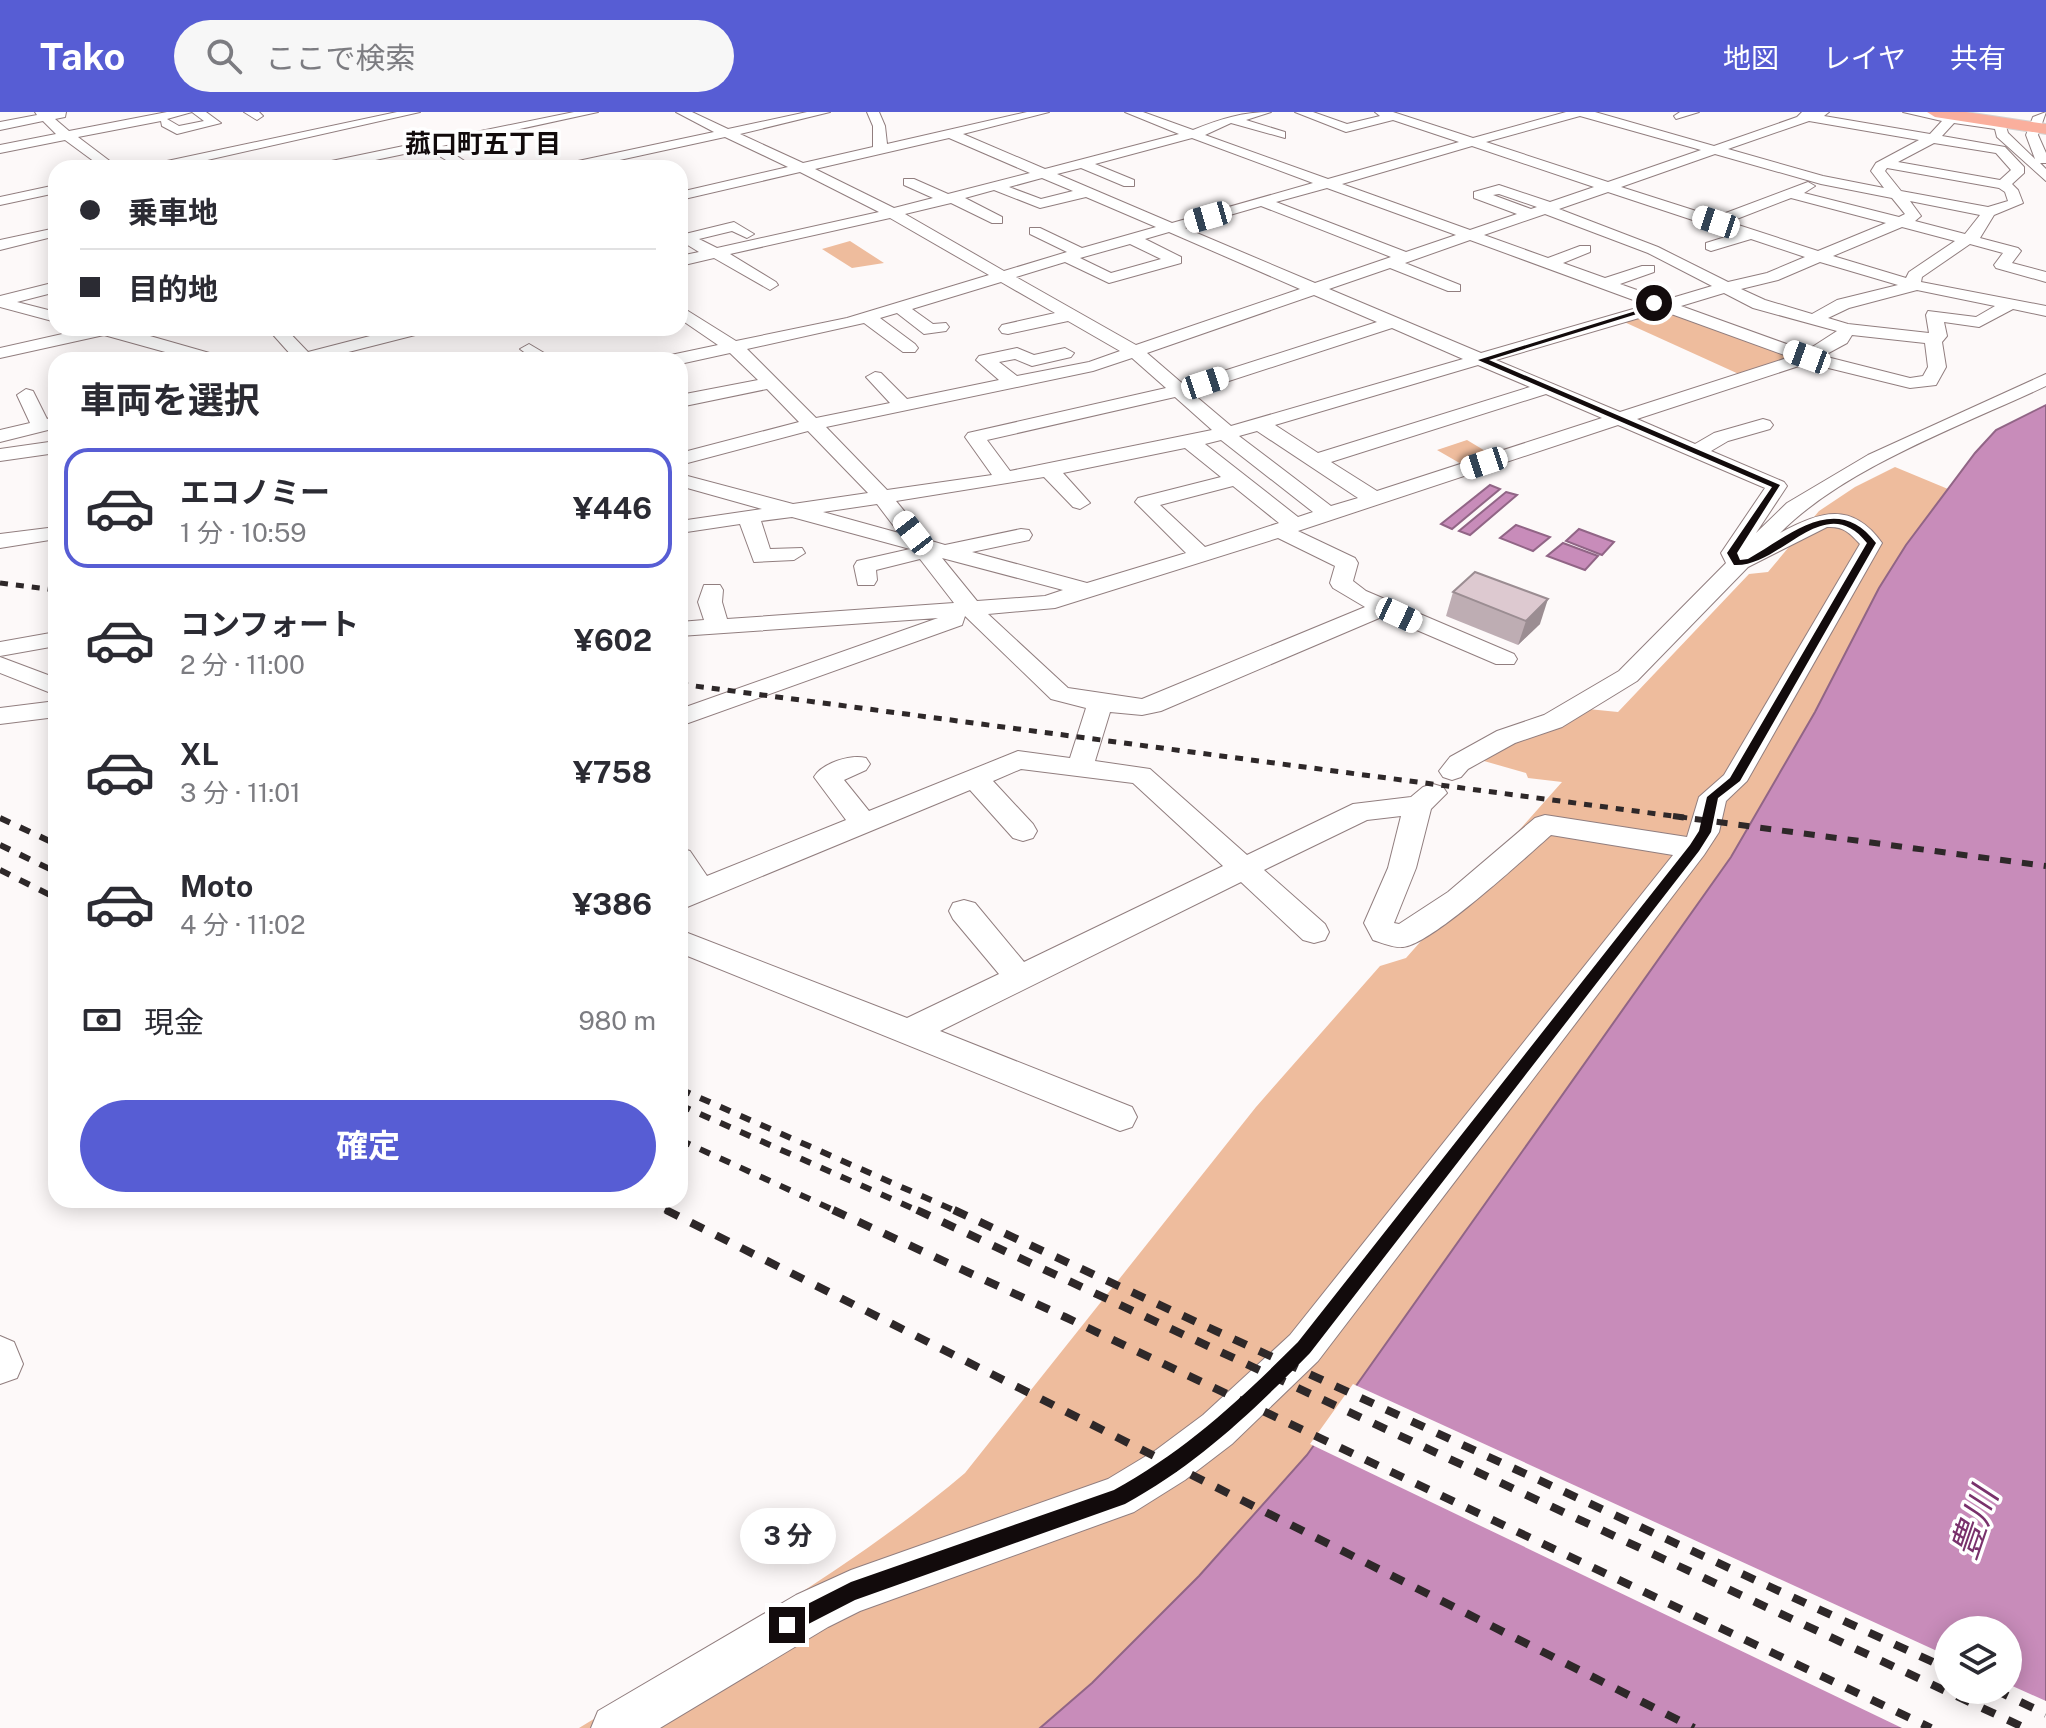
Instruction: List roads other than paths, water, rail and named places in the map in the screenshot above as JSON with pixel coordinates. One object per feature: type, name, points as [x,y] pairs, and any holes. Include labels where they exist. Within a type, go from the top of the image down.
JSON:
[{"type":"main road","points":[[1942,115],[2041,124]]},
{"type":"street","points":[[0,126],[43,114],[69,112]]},
{"type":"street","points":[[0,149],[186,112]]},
{"type":"street","points":[[158,118],[177,130],[215,123],[198,112]]},
{"type":"street","points":[[366,112],[409,131],[455,160]]},
{"type":"street","points":[[190,160],[414,112]]},
{"type":"street","points":[[354,160],[592,112]]},
{"type":"street","points":[[682,112],[845,188],[1133,351],[1147,360],[1227,433],[1328,514]]},
{"type":"street","points":[[873,112],[879,126],[878,145],[886,149]]},
{"type":"street","points":[[688,194],[1043,112]]},
{"type":"street","points":[[1131,112],[1807,357],[1910,383],[1930,381],[1937,367],[1935,339],[1938,336],[1934,315],[1979,322],[2006,307],[2005,303]]},
{"type":"street","points":[[688,259],[998,187],[1192,135],[1230,119],[1265,112]]},
{"type":"street","points":[[1301,112],[1346,128],[1392,115],[1421,112]]},
{"type":"street","points":[[688,357],[867,317],[1580,112],[1821,180],[1897,196],[1989,212],[2016,203],[2011,190],[2003,185],[1887,164]]},
{"type":"street","points":[[1778,112],[1817,115],[2000,150],[2019,170],[2003,185]]},
{"type":"street","points":[[1909,112],[2001,126],[2002,134],[2042,173],[2044,166],[2032,135],[2041,124]]},
{"type":"street","points":[[1964,112],[2005,118],[2015,112]]},
{"type":"street","points":[[601,160],[814,113]]},
{"type":"street","points":[[43,114],[101,160]]},
{"type":"street","points":[[1230,119],[1286,132],[1249,115]]},
{"type":"street","points":[[1392,115],[1911,284],[2046,311]]},
{"type":"street","points":[[688,457],[813,424],[1103,363],[1817,115]]},
{"type":"street","points":[[688,526],[1005,478],[1227,433],[1662,305],[1772,277],[1914,216],[1878,171],[1933,138],[1942,115]]},
{"type":"street","points":[[502,117],[516,127]]},
{"type":"street","points":[[670,127],[700,121]]},
{"type":"street","points":[[1731,127],[1761,135]]},
{"type":"street","points":[[656,130],[680,143]]},
{"type":"street","points":[[487,133],[500,142]]},
{"type":"street","points":[[951,134],[1777,486],[1732,553],[1737,563]]},
{"type":"street","points":[[1100,141],[1129,152]]},
{"type":"street","points":[[950,152],[977,146]]},
{"type":"street","points":[[373,156],[380,160]]},
{"type":"street","points":[[1084,164],[1129,183]]},
{"type":"street","points":[[1716,222],[1821,180]]},
{"type":"street","points":[[845,188],[871,182]]},
{"type":"street","points":[[909,182],[997,220]]},
{"type":"street","points":[[998,187],[1040,204],[1087,192]]},
{"type":"street","points":[[0,201],[48,191]]},
{"type":"street","points":[[1789,193],[2013,251],[2002,265],[2046,277]]},
{"type":"street","points":[[1263,202],[1398,260],[1454,288]]},
{"type":"street","points":[[1643,215],[1670,206]]},
{"type":"street","points":[[1542,210],[1653,250],[1759,304],[1847,329],[1935,339]]},
{"type":"street","points":[[1813,320],[1843,304],[1911,287],[1915,275],[1968,239],[1989,212]]},
{"type":"street","points":[[688,238],[734,226],[760,242]]},
{"type":"street","points":[[1371,228],[1427,250]]},
{"type":"street","points":[[1035,231],[1109,278],[1175,260],[1132,239]]},
{"type":"street","points":[[0,245],[48,234]]},
{"type":"street","points":[[1711,246],[1752,234]]},
{"type":"street","points":[[688,239],[770,285]]},
{"type":"street","points":[[1546,264],[1585,249]]},
{"type":"street","points":[[1604,284],[1648,269]]},
{"type":"street","points":[[0,301],[48,289]]},
{"type":"street","points":[[0,301],[48,315]]},
{"type":"street","points":[[899,307],[930,330],[940,327]]},
{"type":"street","points":[[1008,329],[1071,315]]},
{"type":"street","points":[[688,316],[734,347],[884,496],[931,549],[974,611],[1060,694],[1100,703],[1152,705],[1383,608]]},
{"type":"street","points":[[867,317],[909,348]]},
{"type":"street","points":[[1005,478],[975,437],[1178,391],[1394,322]]},
{"type":"street","points":[[688,628],[974,611],[1047,603],[1201,556],[1807,357],[1841,339],[1847,329]]},
{"type":"street","points":[[0,353],[74,336]]},
{"type":"street","points":[[130,336],[186,352]]},
{"type":"street","points":[[282,336],[295,352]]},
{"type":"street","points":[[327,352],[390,336]]},
{"type":"street","points":[[529,349],[534,352]]},
{"type":"street","points":[[1014,383],[985,360],[1017,353],[1032,361],[1081,349],[1103,363]]},
{"type":"street","points":[[875,377],[903,405]]},
{"type":"street","points":[[1694,848],[1545,825],[1458,900],[1403,936],[1384,932],[1379,923],[1434,790],[1459,763],[1506,737],[1553,721],[1628,676],[1794,507],[1841,477],[2046,379]]},
{"type":"street","points":[[688,399],[771,383]]},
{"type":"street","points":[[1316,460],[1550,387]]},
{"type":"street","points":[[0,436],[48,424],[26,395]]},
{"type":"street","points":[[1260,424],[1374,499]]},
{"type":"street","points":[[1697,451],[1721,437],[1763,425]]},
{"type":"street","points":[[1189,441],[1236,479],[1287,527],[1347,563],[1341,579],[1344,587],[1383,608],[1505,659]]},
{"type":"street","points":[[0,455],[48,448]]},
{"type":"street","points":[[1047,468],[1080,503]]},
{"type":"street","points":[[1201,556],[1145,502],[1236,479]]},
{"type":"street","points":[[688,482],[1087,590]]},
{"type":"street","points":[[748,516],[762,557],[794,553]]},
{"type":"street","points":[[615,1728],[812,1611],[851,1592],[1119,1497],[1148,1481],[1231,1420],[1304,1348],[1694,848],[1705,832],[1713,797],[1734,781],[1871,543],[1862,530],[1848,522],[1821,520],[1751,561],[1737,563]]},
{"type":"street","points":[[0,541],[48,534]]},
{"type":"street","points":[[866,580],[865,566],[931,549],[1021,535]]},
{"type":"street","points":[[712,590],[710,602],[717,626]]},
{"type":"street","points":[[688,715],[974,611]]},
{"type":"street","points":[[0,649],[48,640]]},
{"type":"street","points":[[0,664],[48,684]]},
{"type":"street","points":[[1080,768],[1100,703]]},
{"type":"street","points":[[0,716],[48,710]]},
{"type":"street","points":[[690,895],[1018,760],[1141,775],[1314,932]]},
{"type":"street","points":[[857,764],[827,777],[864,823]]},
{"type":"street","points":[[975,778],[1023,831]]},
{"type":"street","points":[[906,1033],[1363,811],[1434,790]]},
{"type":"street","points":[[964,911],[1020,978]]},
{"type":"street","points":[[688,944],[1120,1117]]},
{"type":"street","points":[[0,1355],[3,1364],[0,1365]]},
{"type":"water","name":"豊川","points":[[2046,405],[2046,1728],[1040,1728],[1092,1683],[1199,1576],[1307,1455],[1731,857],[1815,712],[1879,588],[1906,545],[1996,430]]},
{"type":"water","points":[[1490,485],[1500,489],[1452,529],[1441,524]]},
{"type":"water","points":[[1506,492],[1517,495],[1470,535],[1459,531]]},
{"type":"water","points":[[1516,525],[1550,537],[1533,551],[1500,538]]},
{"type":"water","points":[[1579,529],[1614,542],[1602,555],[1566,541]]},
{"type":"water","points":[[1563,543],[1598,556],[1585,570],[1547,556]]},
{"type":"railway","points":[[0,583],[48,589]]},
{"type":"railway","points":[[688,685],[1678,817]]},
{"type":"railway","points":[[1673,816],[1678,817]]},
{"type":"railway","points":[[1678,817],[1688,818]]},
{"type":"railway","points":[[1678,817],[2046,866]]},
{"type":"railway","points":[[0,818],[48,840]]},
{"type":"railway","points":[[0,845],[48,868]]},
{"type":"railway","points":[[0,870],[48,894]]},
{"type":"railway","points":[[688,1093],[958,1212]]},
{"type":"railway","points":[[688,1109],[921,1212]]},
{"type":"railway","points":[[688,1144],[838,1212]]},
{"type":"railway","points":[[662,1208],[669,1212]]},
{"type":"railway","points":[[833,1210],[1931,1728]]},
{"type":"railway","points":[[917,1210],[2025,1728]]},
{"type":"railway","points":[[954,1210],[1934,1663]]},
{"type":"railway","points":[[669,1212],[1694,1728]]},
{"type":"railway","points":[[2022,1703],[2046,1714]]},
{"type":"district","name":"菰口町五丁目","points":[[483,144]]}]
